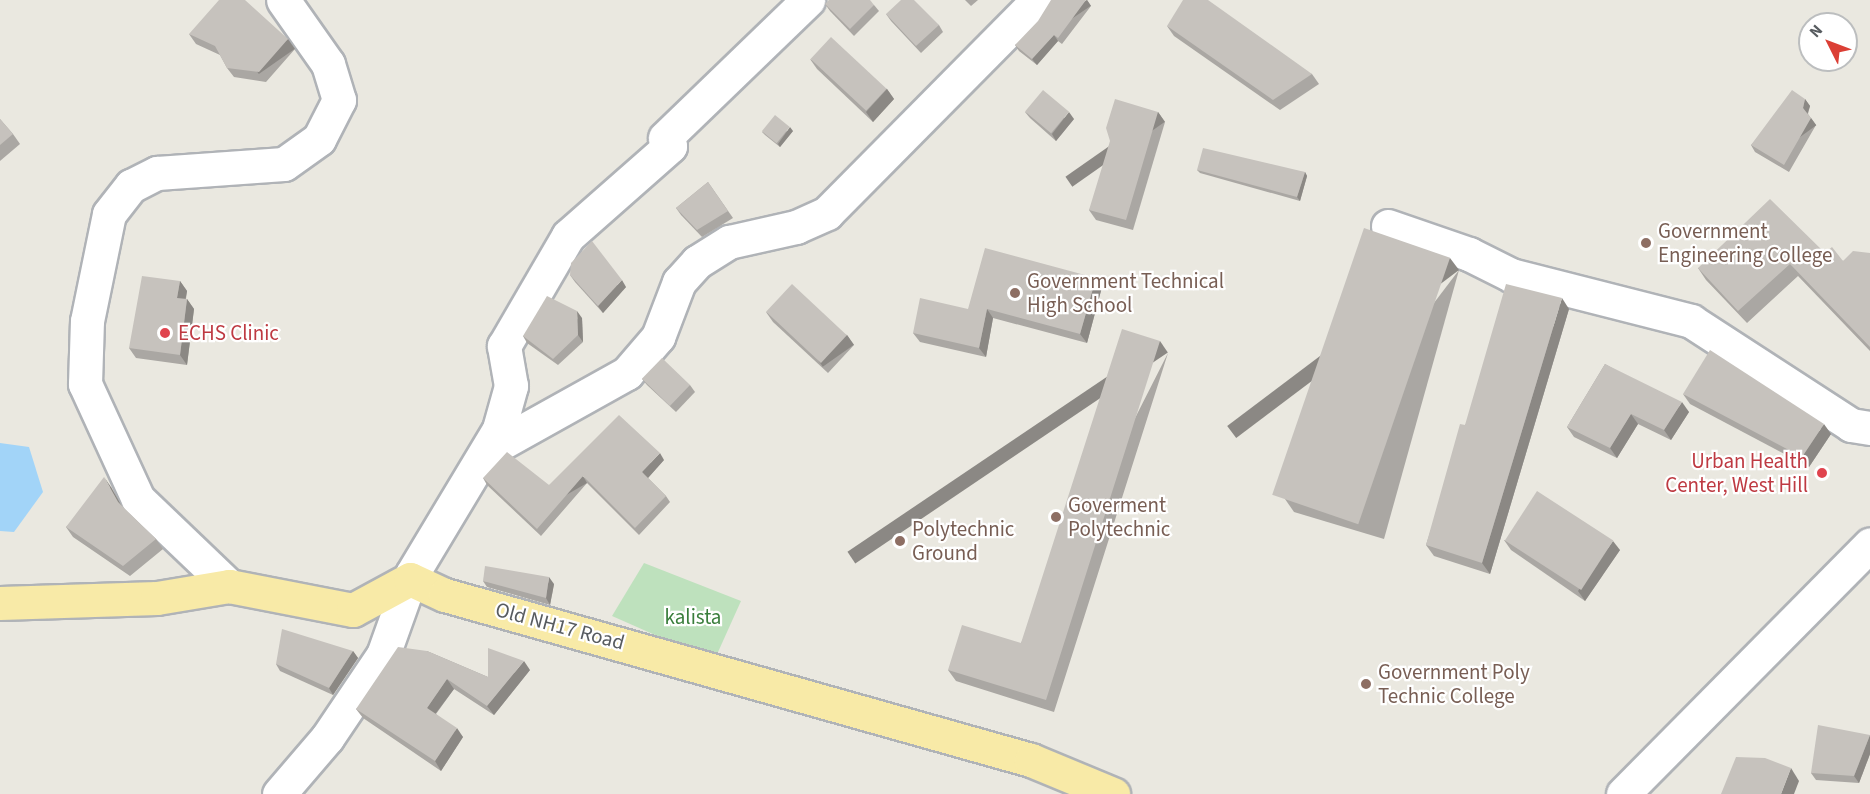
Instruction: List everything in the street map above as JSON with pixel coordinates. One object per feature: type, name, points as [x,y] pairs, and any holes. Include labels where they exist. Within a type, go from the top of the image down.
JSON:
[{"type":"main road","points":[[0,603],[157,598],[229,586],[352,610],[410,579]]},
{"type":"main road","name":"Old NH17 Road","points":[[410,579],[445,595],[1031,760],[1113,794]]},
{"type":"street","points":[[229,586],[138,499],[85,384],[87,321],[109,214],[131,186],[157,173],[284,164],[319,139],[339,100],[328,64],[283,0]]},
{"type":"street","points":[[279,794],[361,691],[383,655],[410,579],[456,493],[487,450],[509,399],[504,346],[568,236],[670,146],[665,138],[808,0]]},
{"type":"street","points":[[487,450],[627,373],[658,337],[679,282],[697,262],[729,242],[796,227],[828,213],[1038,0]]},
{"type":"street","points":[[1388,226],[1469,254],[1511,275],[1691,321],[1851,425],[1870,428]]},
{"type":"street","points":[[1623,794],[1870,544]]},
{"type":"green space","name":"kalista","points":[[644,563],[741,601],[714,661],[612,616]]},
{"type":"water","points":[[0,443],[29,447],[43,492],[14,532],[0,531]]},
{"type":"building","points":[[219,0],[245,0],[288,39],[259,72],[227,68],[215,46],[189,34]]},
{"type":"building","points":[[829,0],[870,0],[874,5],[850,29],[825,4]]},
{"type":"building","points":[[901,0],[914,0],[939,25],[916,46],[886,14]]},
{"type":"building","points":[[1051,0],[1086,0],[1058,38],[1054,35],[1032,59],[1015,45],[1038,21]]},
{"type":"building","points":[[1183,0],[1208,0],[1312,74],[1273,100],[1167,26]]},
{"type":"building","points":[[831,37],[887,89],[866,111],[811,59]]},
{"type":"building","points":[[1043,90],[1069,112],[1051,133],[1025,111]]},
{"type":"building","points":[[1792,90],[1805,99],[1803,108],[1811,118],[1784,165],[1751,145]]},
{"type":"building","points":[[1115,99],[1158,112],[1126,220],[1089,210],[1110,141],[1106,128]]},
{"type":"building","points":[[775,115],[790,127],[777,143],[762,131]]},
{"type":"building","points":[[0,119],[13,134],[0,145]]},
{"type":"building","points":[[1203,148],[1305,172],[1297,197],[1197,170]]},
{"type":"building","points":[[708,182],[728,211],[697,230],[676,208]]},
{"type":"building","points":[[1770,199],[1825,253],[1832,247],[1843,261],[1853,251],[1870,253],[1870,347],[1790,264],[1738,311],[1698,268]]},
{"type":"building","points":[[1364,228],[1450,258],[1358,524],[1272,495]]},
{"type":"building","points":[[592,241],[622,280],[598,306],[570,275],[571,263]]},
{"type":"building","points":[[985,248],[1096,278],[1080,334],[987,309],[979,348],[913,333],[920,298],[968,309]]},
{"type":"building","name":"ECHS Clinic","points":[[142,276],[180,281],[177,298],[187,299],[180,355],[129,348]]},
{"type":"building","points":[[792,284],[847,335],[821,363],[766,312]]},
{"type":"building","points":[[1506,284],[1562,298],[1482,563],[1426,545],[1460,424],[1465,425]]},
{"type":"building","points":[[547,296],[577,311],[578,335],[553,359],[523,336]]},
{"type":"building","points":[[1122,329],[1160,341],[1046,700],[948,670],[962,625],[1021,643]]},
{"type":"building","points":[[1710,350],[1824,424],[1802,457],[1683,394]]},
{"type":"building","points":[[662,358],[690,385],[670,406],[642,379]]},
{"type":"building","points":[[1605,364],[1682,402],[1664,430],[1631,414],[1610,448],[1567,427]]},
{"type":"building","points":[[619,415],[660,453],[642,472],[666,496],[635,528],[583,476],[537,529],[483,478],[507,452],[549,485]]},
{"type":"building","points":[[104,477],[118,502],[156,539],[123,566],[66,527]]},
{"type":"building","points":[[1537,491],[1613,541],[1581,590],[1505,540]]},
{"type":"building","points":[[485,566],[549,577],[546,598],[483,581]]},
{"type":"building","points":[[282,629],[353,651],[329,688],[276,664]]},
{"type":"building","points":[[398,647],[427,651],[488,677],[488,648],[524,661],[487,706],[447,679],[427,708],[457,728],[435,761],[356,709]]},
{"type":"building","points":[[1818,725],[1870,735],[1854,776],[1811,773]]},
{"type":"building","points":[[1736,757],[1765,758],[1791,768],[1781,794],[1721,794]]},
{"type":"place","name":"Government Engineering College","points":[[1646,243]]},
{"type":"place","name":"Government Technical High School","points":[[1015,293]]},
{"type":"place","name":"ECHS Clinic","points":[[165,333]]},
{"type":"place","name":"Urban Health Center, West Hill","points":[[1822,473]]},
{"type":"place","name":"Goverment Polytechnic","points":[[1056,517]]},
{"type":"place","name":"Polytechnic Ground","points":[[900,541]]},
{"type":"place","name":"Government Poly Technic College","points":[[1366,684]]}]
